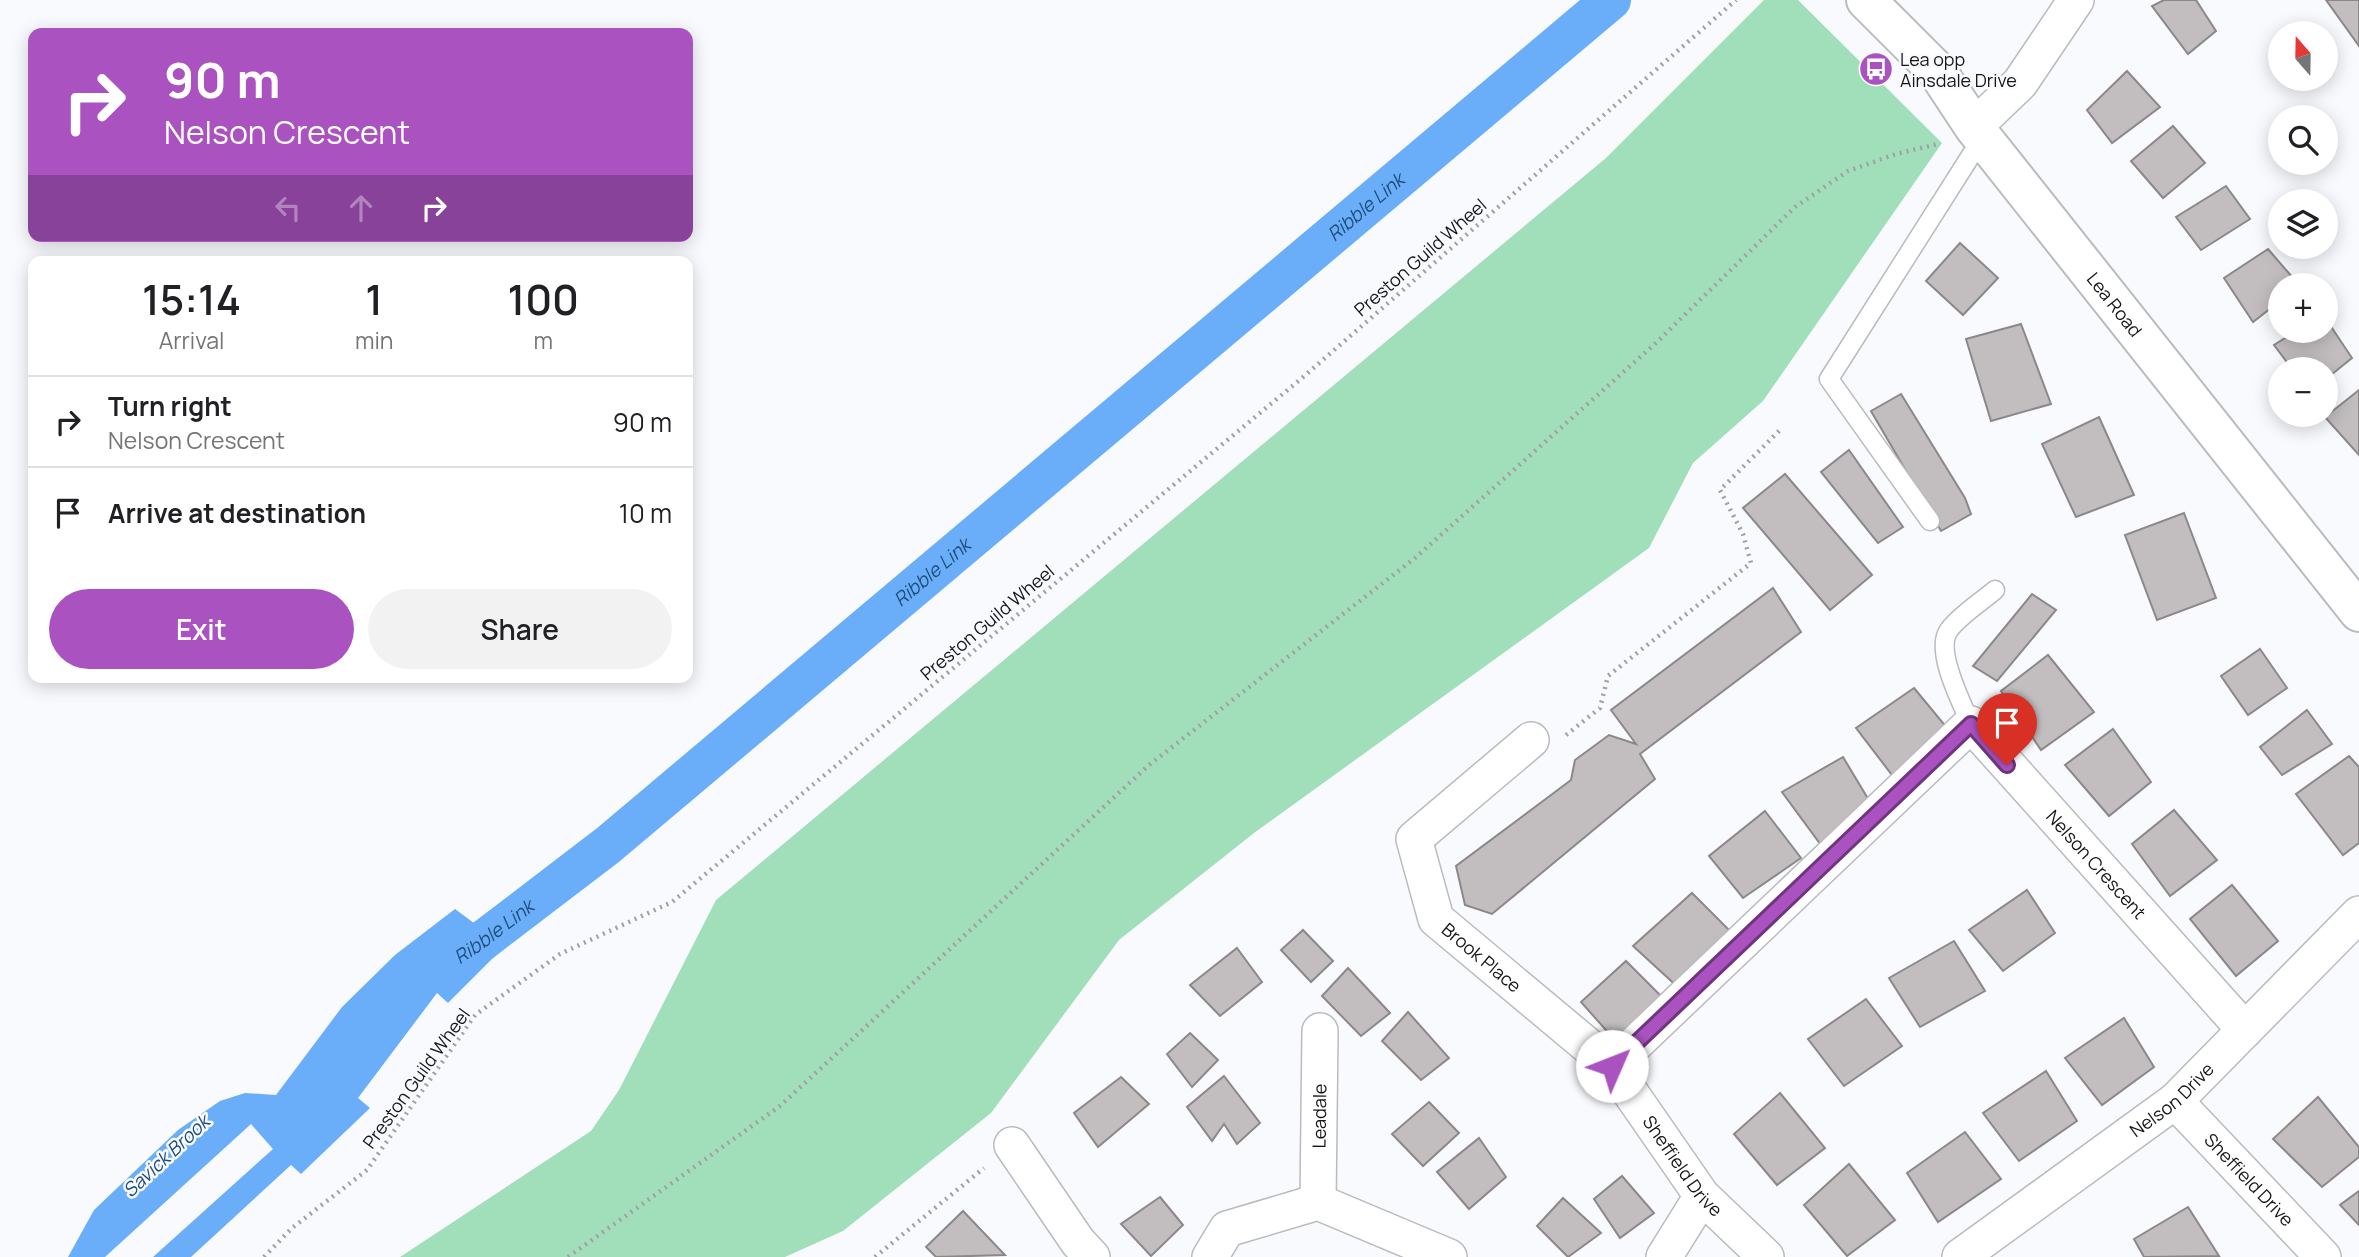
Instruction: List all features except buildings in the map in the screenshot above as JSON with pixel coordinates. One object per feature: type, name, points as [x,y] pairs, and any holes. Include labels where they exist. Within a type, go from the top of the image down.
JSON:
[{"type":"street","name":"Lea Road","points":[[1866,0],[1937,71],[1978,132],[2359,611]]},
{"type":"street","points":[[1978,132],[2020,83],[2076,0]]},
{"type":"street","points":[[1612,1066],[1971,724]]},
{"type":"street","name":"Nelson Crescent","points":[[1971,724],[2245,1030]]},
{"type":"street","name":"Brook Place","points":[[1531,740],[1414,839],[1436,919],[1612,1066]]},
{"type":"street","name":"Nelson Drive","points":[[1960,1257],[2175,1101],[2359,914]]},
{"type":"street","name":"Leadale","points":[[1318,1202],[1320,1031]]},
{"type":"street","name":"Sheffield Drive","points":[[1612,1066],[1702,1196],[1766,1257]]},
{"type":"street","name":"Sheffield Drive","points":[[2175,1101],[2323,1257]]},
{"type":"street","points":[[1012,1146],[1078,1242],[1092,1257]]},
{"type":"street","points":[[1664,1257],[1702,1196]]},
{"type":"street","points":[[1210,1257],[1227,1228],[1318,1202],[1449,1257]]},
{"type":"lane","points":[[1930,521],[1829,379],[1978,132]]},
{"type":"lane","points":[[1971,724],[1949,672],[1945,646],[1947,632],[1994,590]]},
{"type":"path","name":"Preston Guild Wheel","points":[[264,1257],[292,1228],[367,1170],[475,1015],[560,954],[672,902],[1302,378],[1736,0]]},
{"type":"path","points":[[568,1257],[780,1106],[1149,765],[1415,558],[1656,343],[1795,207],[1849,171],[1896,153],[1978,132]]},
{"type":"path","points":[[1531,740],[1543,752],[1600,708],[1608,676],[1751,563],[1743,534],[1720,490],[1780,430]]},
{"type":"path","points":[[876,1257],[1012,1146]]},
{"type":"green space","points":[[1764,0],[1798,0],[1942,143],[1763,401],[1693,463],[1649,548],[1254,833],[1119,940],[991,1113],[843,1231],[785,1257],[400,1257],[591,1131],[619,1090],[716,900],[1606,158]]},
{"type":"water","name":"Savick Brook","points":[[455,909],[505,946],[448,1003],[437,993],[358,1098],[370,1108],[301,1174],[291,1165],[191,1257],[153,1257],[273,1149],[251,1124],[105,1257],[68,1257],[94,1210],[178,1130],[220,1101],[245,1093],[276,1095],[342,1007],[395,955]]},
{"type":"waterway","name":"Ribble Link","points":[[444,967],[608,845],[1611,0]]},
{"type":"place","name":"Lea opp Ainsdale Drive","points":[[1876,69]]},
{"type":"route","points":[[1612,1066],[1971,724],[2007,765]]}]
